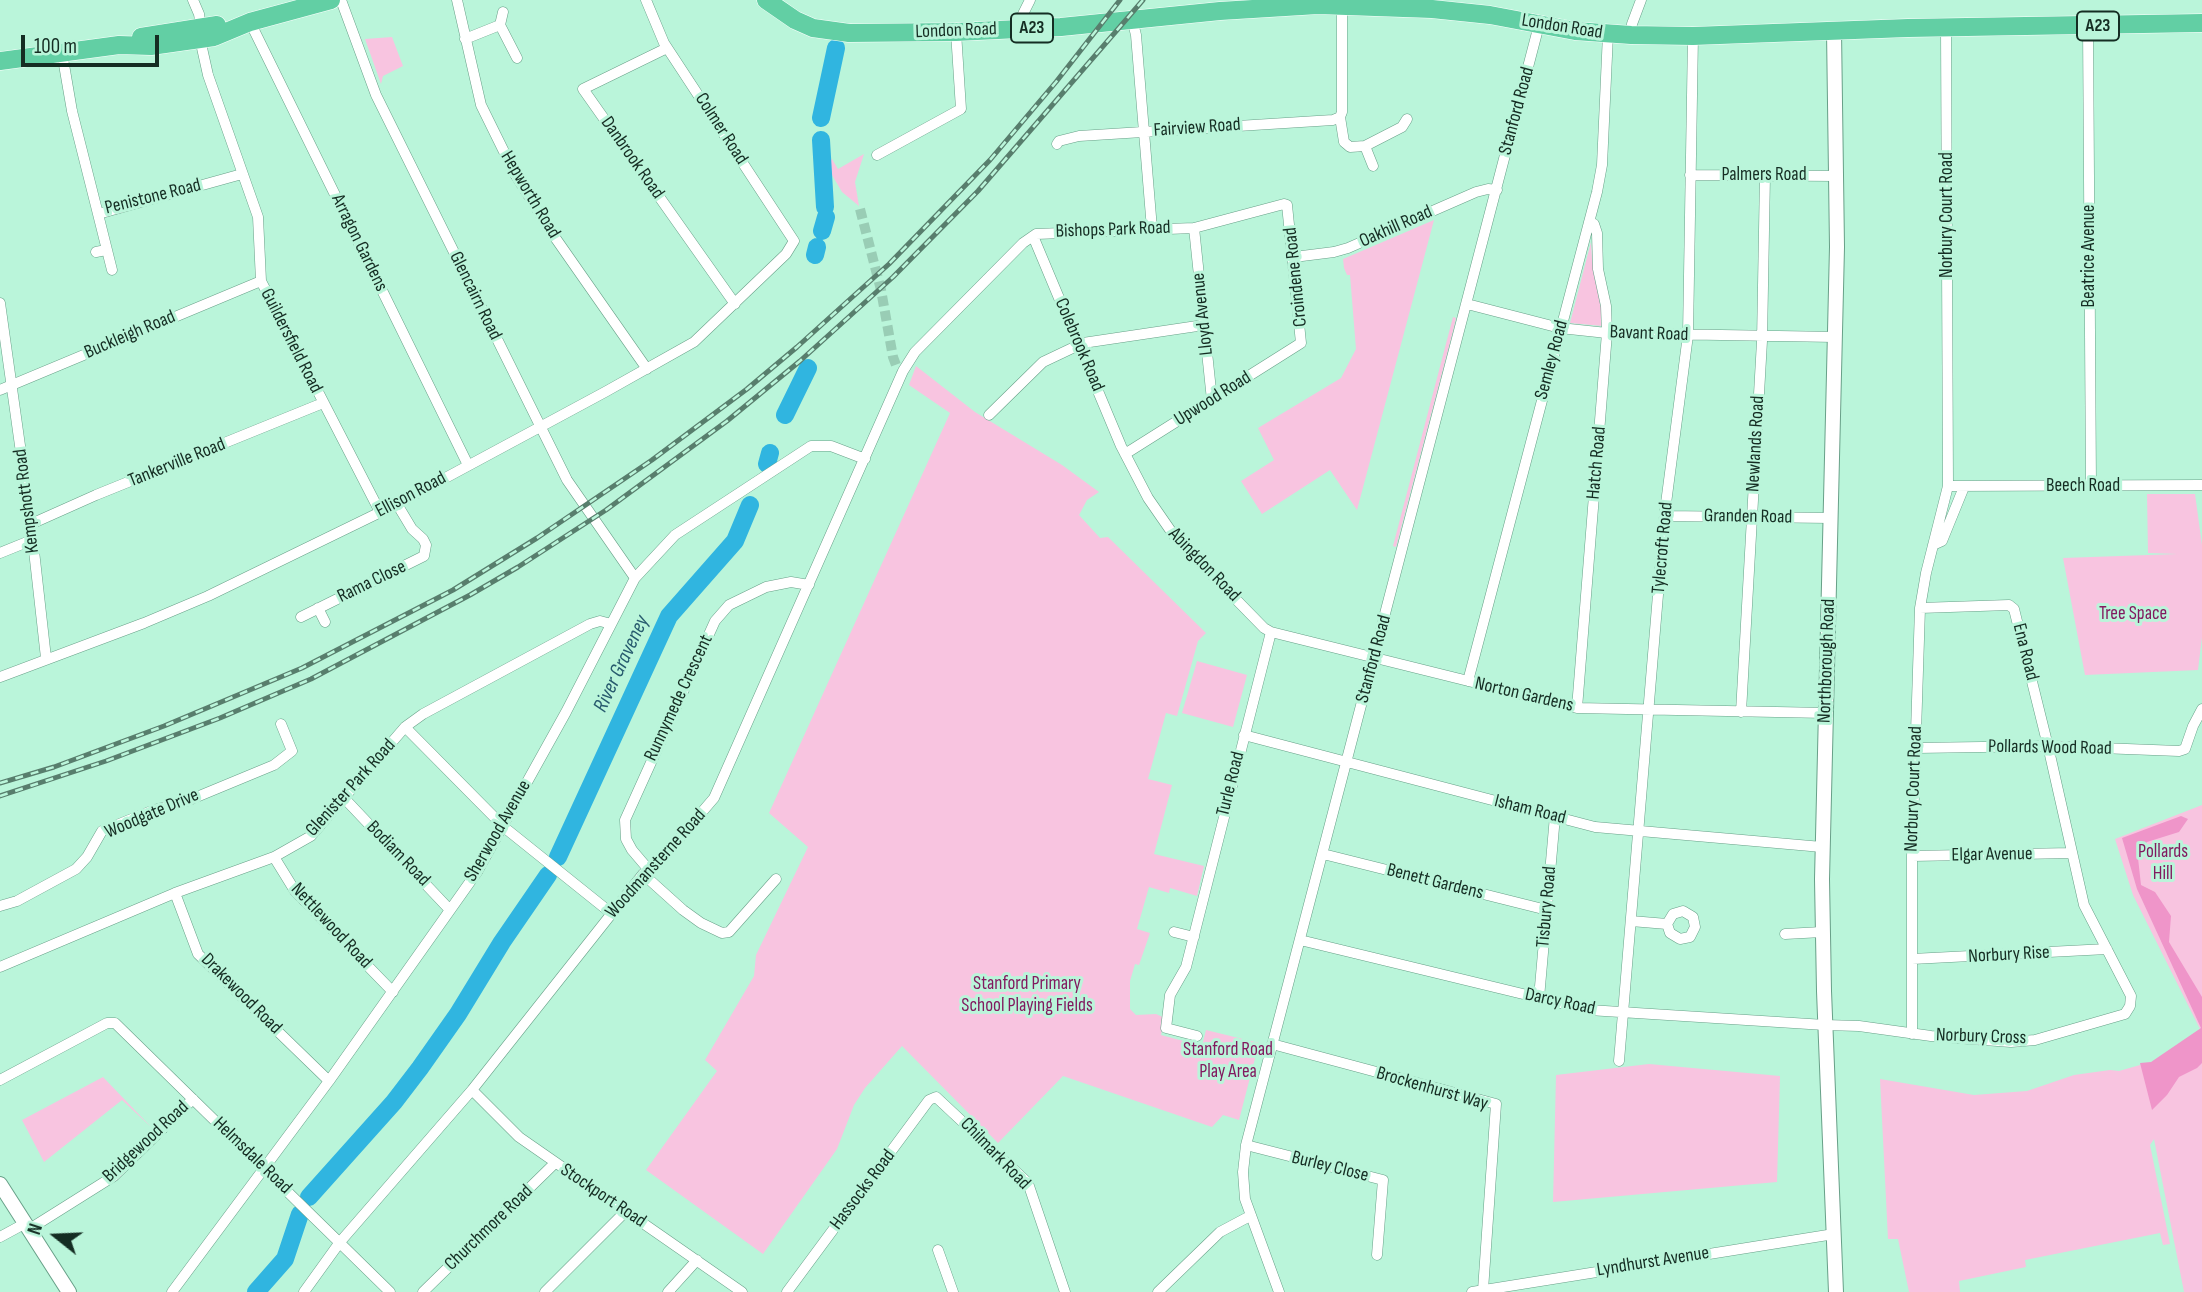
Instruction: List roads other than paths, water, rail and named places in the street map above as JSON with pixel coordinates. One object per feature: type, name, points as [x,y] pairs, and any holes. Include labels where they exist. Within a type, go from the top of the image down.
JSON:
[{"type":"highway","points":[[0,61],[119,45],[148,34],[200,33],[330,0]]},
{"type":"highway","name":"London Road","points":[[766,0],[794,20],[813,28],[840,32],[956,32],[1022,28],[1270,4],[1491,9],[1539,25],[1631,35],[1693,36],[2202,23]]},
{"type":"street","name":"Guildersfield Road","points":[[193,0],[199,13],[208,75],[258,217],[261,281],[380,512]]},
{"type":"street","name":"Glencairn Road","points":[[330,0],[568,480],[635,578]]},
{"type":"street","name":"Hepworth Road","points":[[457,0],[481,105],[515,174],[554,236],[647,369]]},
{"type":"street","name":"Colmer Road","points":[[646,0],[667,48],[794,241],[786,254]]},
{"type":"street","points":[[1022,28],[1023,14],[1030,0]]},
{"type":"street","points":[[1631,35],[1641,0]]},
{"type":"street","points":[[1342,5],[1340,117],[1343,142],[1350,146],[1365,146],[1402,127],[1407,119]]},
{"type":"street","points":[[503,12],[500,25],[517,58]]},
{"type":"street","points":[[1132,19],[1135,27],[1152,229]]},
{"type":"street","name":"Arragon Gardens","points":[[246,23],[468,465]]},
{"type":"street","points":[[465,39],[500,25]]},
{"type":"street","name":"Stanford Road","points":[[1279,1292],[1250,1216],[1243,1188],[1246,1145],[1539,25]]},
{"type":"street","name":"Beatrice Avenue","points":[[2088,25],[2091,486]]},
{"type":"street","name":"Norbury Court Road","points":[[1912,1034],[1912,856],[1920,608],[1948,486],[1946,28]]},
{"type":"street","name":"Northborough Road","points":[[1834,31],[1838,176],[1822,932],[1836,1292]]},
{"type":"street","points":[[877,155],[961,109],[956,32]]},
{"type":"street","name":"Semley Road","points":[[1468,681],[1601,174],[1608,34]]},
{"type":"street","name":"Tylecroft Road","points":[[1619,1060],[1665,516],[1688,335],[1693,36]]},
{"type":"street","name":"Danbrook Road","points":[[667,48],[583,89],[735,304]]},
{"type":"street","name":"Penistone Road","points":[[62,53],[72,111],[98,214],[242,174]]},
{"type":"street","name":"Fairview Road","points":[[1057,144],[1059,141],[1079,136],[1333,120],[1340,117]]},
{"type":"street","points":[[1365,146],[1373,166]]},
{"type":"street","name":"Palmers Road","points":[[1690,175],[1838,176]]},
{"type":"street","name":"Newlands Road","points":[[1741,712],[1762,336],[1765,175]]},
{"type":"street","name":"Oakhill Road","points":[[1294,257],[1348,248],[1476,192],[1497,190]]},
{"type":"street","name":"Bishops Park Road","points":[[903,371],[915,352],[1032,236],[1040,232],[1194,228],[1284,204],[1289,211]]},
{"type":"street","name":"Croindene Road","points":[[1289,211],[1301,343]]},
{"type":"street","points":[[98,214],[101,251],[112,270]]},
{"type":"street","name":"Hatch Road","points":[[1577,708],[1607,333],[1606,306],[1598,269],[1598,233],[1589,222]]},
{"type":"street","name":"Lloyd Avenue","points":[[1194,228],[1212,400]]},
{"type":"street","name":"Colebrook Road","points":[[1032,236],[1125,454]]},
{"type":"street","name":"Ellison Road","points":[[0,677],[208,596],[397,504],[687,348],[786,254]]},
{"type":"street","name":"Buckleigh Road","points":[[0,390],[261,281]]},
{"type":"street","name":"Kempshott Road","points":[[0,303],[31,524],[46,659]]},
{"type":"street","name":"Bavant Road","points":[[1467,304],[1560,328],[1607,333],[1835,337]]},
{"type":"street","points":[[989,415],[1043,362],[1079,345],[1204,325]]},
{"type":"street","name":"Upwood Road","points":[[1125,454],[1301,343]]},
{"type":"street","name":"Woodmansterne Road","points":[[304,1292],[340,1242],[472,1090],[611,913],[714,798],[903,371]]},
{"type":"street","name":"Tankerville Road","points":[[31,524],[323,403]]},
{"type":"street","name":"Sherwood Avenue","points":[[172,1292],[329,1081],[477,872],[566,712],[635,578],[676,535],[811,446],[831,446],[865,459]]},
{"type":"street","name":"Abingdon Road","points":[[1125,454],[1148,498],[1170,531],[1264,628],[1271,632]]},
{"type":"street","name":"Beech Road","points":[[1964,487],[2202,485]]},
{"type":"street","points":[[1948,486],[1964,487]]},
{"type":"street","name":"Norbury Court Road","points":[[1933,545],[1942,541],[1964,487]]},
{"type":"street","name":"Rama Close","points":[[301,617],[424,556],[426,545],[423,539],[412,529],[397,504]]},
{"type":"street","name":"Granden Road","points":[[1665,516],[1831,518]]},
{"type":"street","points":[[0,553],[32,540]]},
{"type":"street","name":"Runnymede Crescent","points":[[776,879],[729,932],[722,933],[683,911],[646,872],[626,839],[625,820],[715,621],[729,605],[765,587],[791,582],[808,584]]},
{"type":"street","name":"Ena Road","points":[[1920,608],[2013,607],[2048,746]]},
{"type":"street","points":[[318,608],[325,622]]},
{"type":"street","name":"Glenister Park Road","points":[[0,967],[174,893],[274,857],[311,836],[405,727],[434,708],[590,624],[600,621],[611,624]]},
{"type":"street","name":"Norton Gardens","points":[[1271,632],[1577,708],[1826,713]]},
{"type":"street","name":"Turle Road","points":[[1197,1036],[1166,1028],[1170,995],[1185,971],[1271,632]]},
{"type":"street","name":"Pollards Wood Road","points":[[1916,748],[2048,746],[2184,750],[2202,709]]},
{"type":"street","name":"Woodgate Drive","points":[[0,906],[17,901],[76,869],[87,858],[102,831],[154,810],[187,801],[274,765],[292,751],[281,724]]},
{"type":"street","points":[[405,727],[502,824],[611,913]]},
{"type":"street","name":"Isham Road","points":[[1244,735],[1595,827],[1822,847]]},
{"type":"street","points":[[2048,746],[2086,911],[2107,949]]},
{"type":"street","name":"Bodiam Road","points":[[345,799],[450,910]]},
{"type":"street","name":"Tisbury Road","points":[[1539,998],[1555,816]]},
{"type":"street","name":"Elgar Avenue","points":[[1912,856],[2071,853]]},
{"type":"street","name":"Benett Gardens","points":[[1322,854],[1547,910]]},
{"type":"street","name":"Nettlewood Road","points":[[274,857],[295,891],[393,992]]},
{"type":"street","name":"Drakewood Road","points":[[174,893],[198,954],[329,1081]]},
{"type":"street","points":[[1631,921],[1667,924]]},
{"type":"street","points":[[1174,932],[1194,937]]},
{"type":"street","points":[[1785,934],[1822,932]]},
{"type":"street","name":"Darcy Road","points":[[1300,940],[1581,1009],[1825,1026]]},
{"type":"street","name":"Norbury Rise","points":[[1912,958],[2107,949]]},
{"type":"street","name":"Norbury Cross","points":[[1825,1026],[1859,1026],[1912,1034],[2027,1041],[2120,1016],[2130,1006],[2131,996],[2107,949]]},
{"type":"street","name":"Helmsdale Road","points":[[0,1080],[113,1022],[390,1292]]},
{"type":"street","name":"Brockenhurst Way","points":[[1272,1044],[1496,1104],[1483,1290]]},
{"type":"street","name":"Stockport Road","points":[[472,1090],[519,1137],[742,1292]]},
{"type":"street","name":"Hassocks Road","points":[[788,1292],[929,1100],[936,1097],[942,1101]]},
{"type":"street","name":"Bridgewood Road","points":[[0,1237],[26,1227],[114,1176],[193,1099]]},
{"type":"street","name":"Chilmark Road","points":[[942,1101],[1028,1183],[1065,1292]]},
{"type":"street","name":"Burley Close","points":[[1246,1145],[1383,1180],[1377,1255]]},
{"type":"street","name":"Churchmore Road","points":[[423,1292],[555,1163]]},
{"type":"street","points":[[0,1184],[69,1292]]},
{"type":"street","points":[[545,1292],[626,1211]]},
{"type":"street","points":[[1158,1292],[1220,1232],[1250,1216]]},
{"type":"street","name":"Lyndhurst Avenue","points":[[1472,1292],[1834,1234]]},
{"type":"street","points":[[938,1250],[953,1292]]},
{"type":"street","points":[[668,1292],[697,1260]]},
{"type":"waterway","name":"River Graveney","points":[[821,118],[836,48]]},
{"type":"waterway","name":"River Graveney","points":[[821,140],[825,207]]},
{"type":"waterway","name":"River Graveney","points":[[822,231],[826,217]]},
{"type":"waterway","name":"River Graveney","points":[[815,255],[817,247]]},
{"type":"waterway","name":"River Graveney","points":[[785,415],[808,368]]},
{"type":"waterway","name":"River Graveney","points":[[767,464],[770,453]]},
{"type":"waterway","name":"River Graveney","points":[[558,857],[669,616],[735,541],[750,505]]},
{"type":"waterway","name":"River Graveney","points":[[309,1197],[394,1102],[420,1068],[548,875]]},
{"type":"waterway","name":"River Graveney","points":[[256,1292],[285,1259],[300,1214]]},
{"type":"tunnel","points":[[860,209],[881,290],[893,357],[896,365],[903,371]]},
{"type":"railway","points":[[0,783],[54,767],[164,726],[302,668],[453,590],[537,538],[652,460],[747,389],[889,264],[990,160],[1120,0]]},
{"type":"railway","points":[[0,796],[106,761],[220,718],[311,679],[470,595],[606,510],[727,421],[800,361],[893,277],[978,191],[1143,0]]},
{"type":"park label","name":"Tree Space","points":[[2133,614]]},
{"type":"park label","name":"Pollards Hill","points":[[2163,863]]},
{"type":"park label","name":"Stanford Primary School Playing Fields","points":[[1027,995]]},
{"type":"park label","name":"Stanford Road Play Area","points":[[1228,1061]]}]
